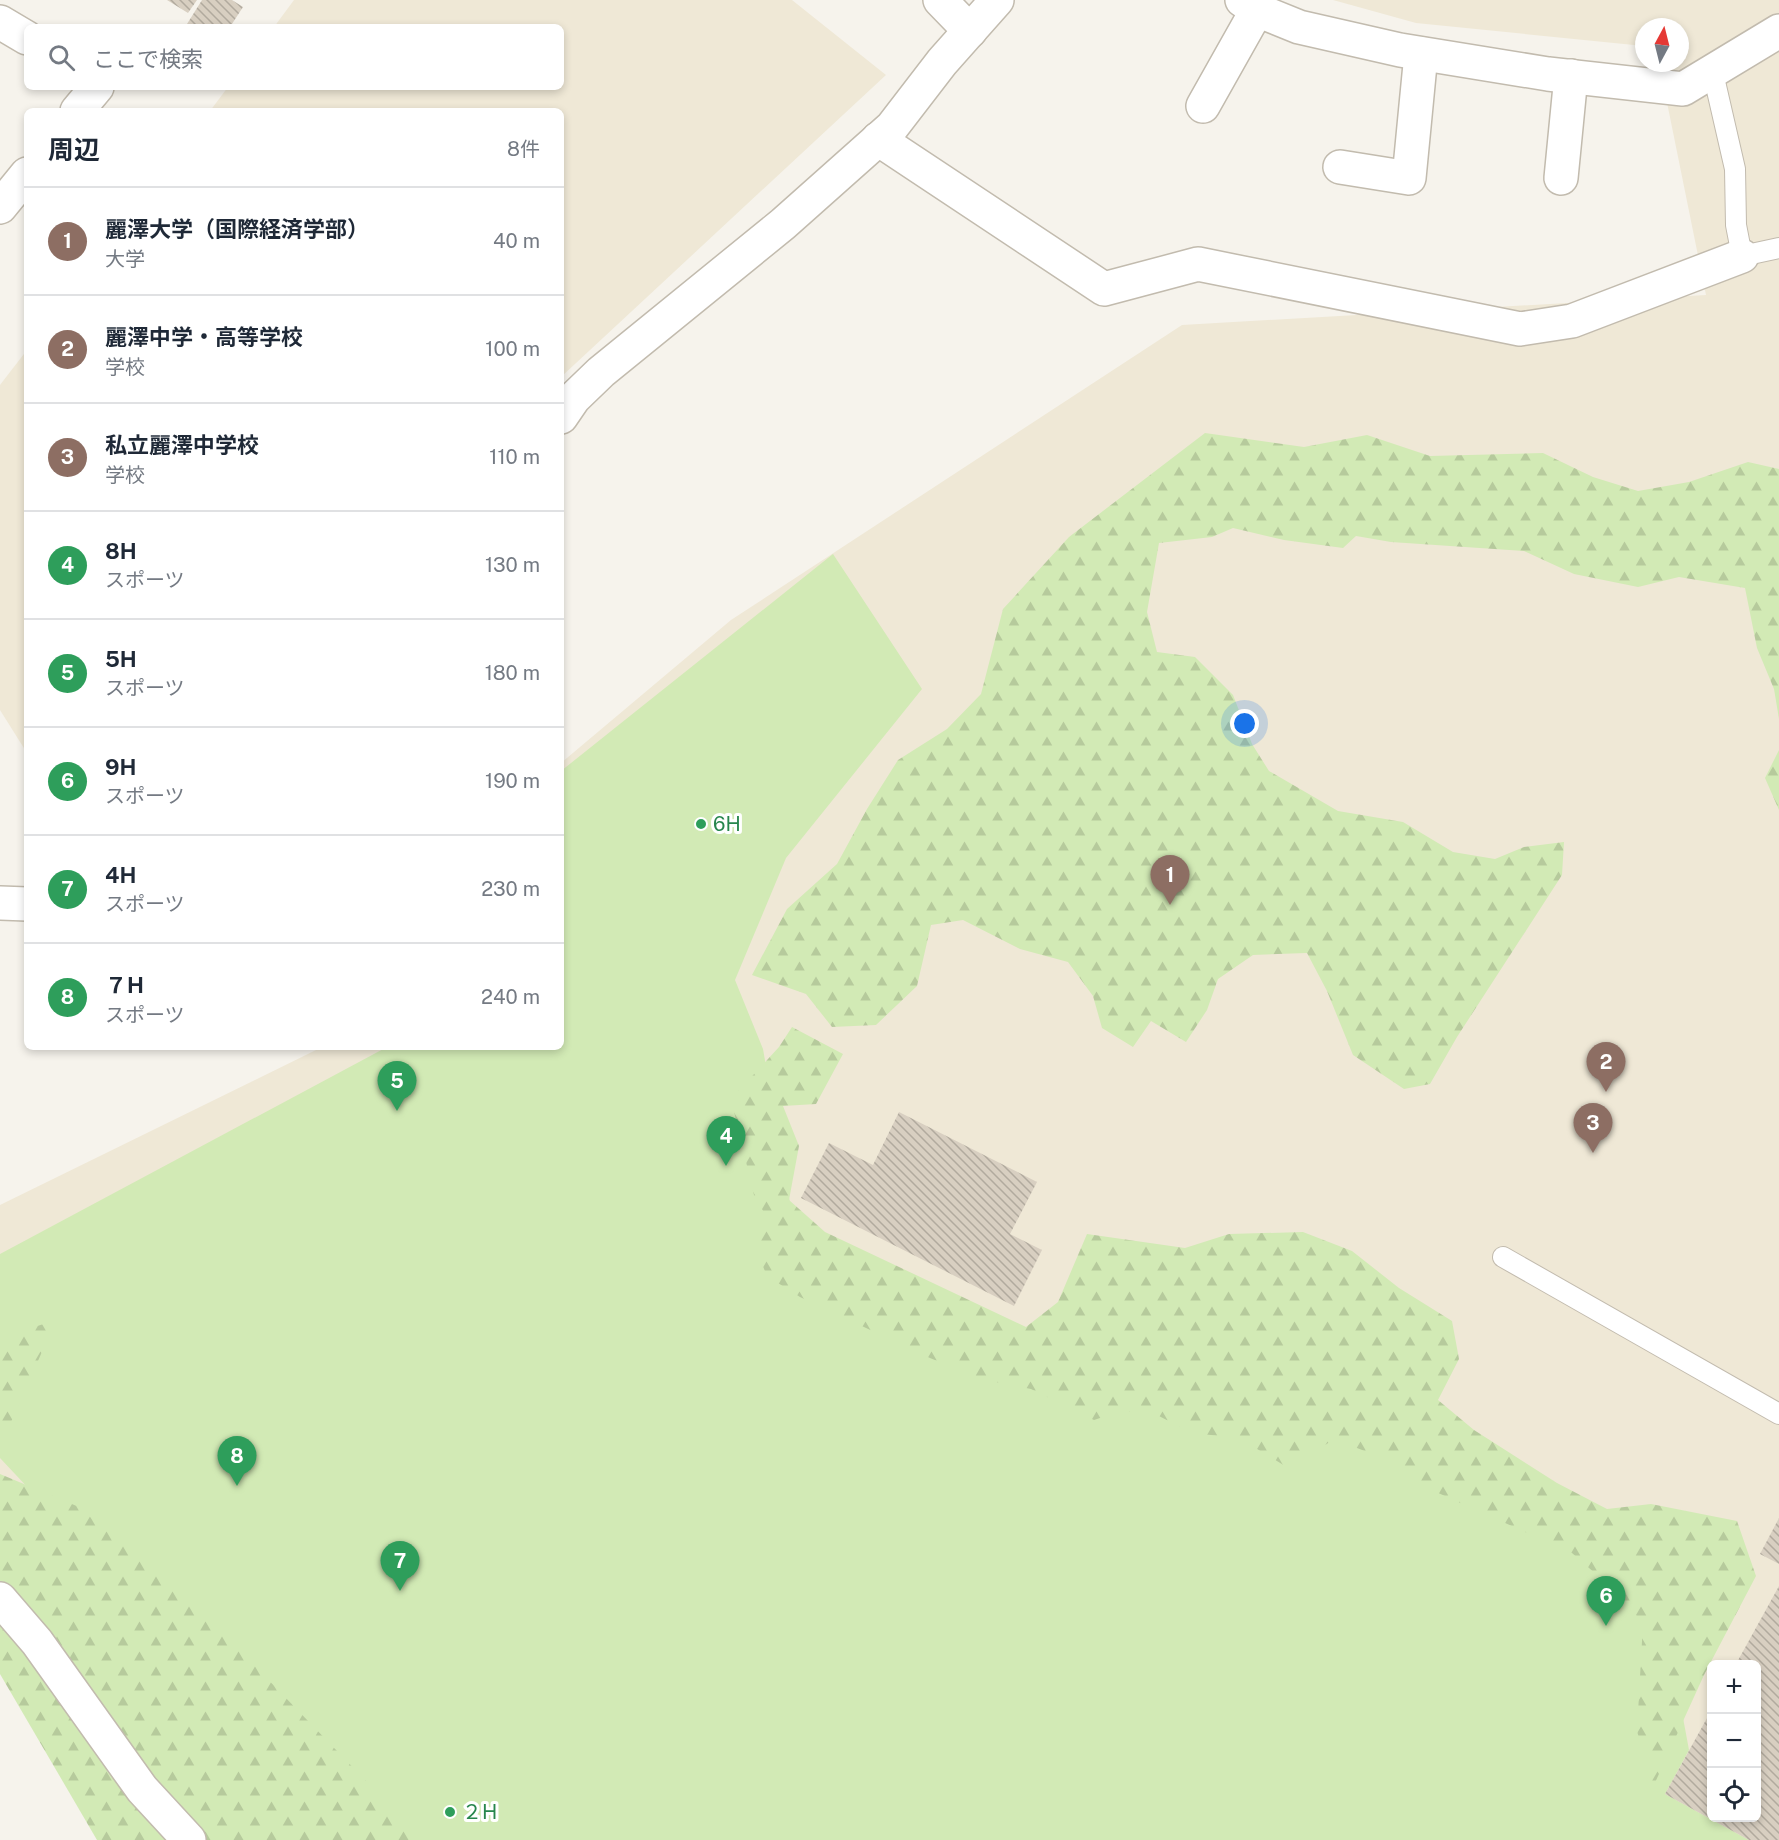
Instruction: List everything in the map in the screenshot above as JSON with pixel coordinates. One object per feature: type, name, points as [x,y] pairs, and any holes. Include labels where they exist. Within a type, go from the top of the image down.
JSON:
[{"type":"street","points":[[940,0],[970,31]]},
{"type":"street","points":[[564,413],[574,398],[601,372],[783,224],[892,127],[997,0]]},
{"type":"street","points":[[1203,106],[1250,5],[1299,27],[1421,54],[1571,76],[1683,89],[1713,73],[1779,31]]},
{"type":"street","points":[[0,22],[24,36]]},
{"type":"street","points":[[1340,167],[1409,178],[1421,54]]},
{"type":"street","points":[[1562,178],[1571,76]]},
{"type":"street","points":[[80,108],[94,90]]},
{"type":"street","points":[[878,139],[1104,289],[1198,264],[1520,329],[1572,321],[1742,256]]},
{"type":"street","points":[[0,207],[24,178]]},
{"type":"street","points":[[0,903],[24,904]]},
{"type":"street","points":[[0,1599],[37,1642],[142,1789],[189,1840]]},
{"type":"lane","points":[[1713,73],[1735,169],[1736,225],[1742,256],[1779,249]]},
{"type":"lane","points":[[1503,1257],[1779,1414]]},
{"type":"shaded area","points":[[294,0],[792,0],[886,75],[564,374],[564,108],[212,108],[226,90],[564,90],[564,24],[276,24]]},
{"type":"shaded area","points":[[1333,0],[1779,0],[1779,1840],[265,1840],[0,1551],[0,1205],[316,1050],[564,1050],[564,760],[731,620],[1182,325],[1706,295],[1661,72],[1689,72],[1689,18],[1635,18],[1635,45],[1416,23]]},
{"type":"shaded area","points":[[24,354],[24,748],[0,710],[0,385]]},
{"type":"green space","points":[[1205,433],[1304,447],[1367,435],[1430,456],[1543,453],[1593,477],[1638,491],[1689,482],[1748,462],[1779,469],[1779,719],[1774,689],[1757,648],[1745,588],[1679,577],[1638,587],[1574,574],[1524,551],[1391,542],[1356,536],[1343,548],[1284,540],[1233,528],[1212,537],[1159,543],[1147,612],[1157,652],[1195,657],[1233,695],[1252,744],[1269,771],[1338,811],[1403,822],[1453,852],[1495,859],[1524,847],[1564,842],[1562,875],[1457,1037],[1430,1084],[1404,1089],[1353,1055],[1327,991],[1307,953],[1253,955],[1218,979],[1207,1010],[1186,1042],[1151,1021],[1133,1047],[1102,1028],[1093,996],[1068,962],[1020,949],[963,920],[931,925],[917,986],[876,1025],[832,1027],[806,994],[752,975],[787,909],[837,864],[867,809],[898,760],[947,729],[981,694],[1003,609],[1069,537]]},
{"type":"green space","points":[[833,554],[922,689],[786,858],[735,980],[763,1049],[800,1260],[1072,1365],[1406,1438],[1660,1594],[1689,1750],[1665,1794],[1707,1817],[1707,1822],[1716,1822],[1749,1840],[359,1840],[0,1458],[0,1254],[381,1050],[564,1050],[564,769]]},
{"type":"green space","points":[[1779,750],[1779,810],[1765,778]]},
{"type":"green space","points":[[792,1027],[843,1054],[816,1104],[783,1106],[799,1146],[789,1200],[825,1232],[1026,1327],[1058,1302],[1087,1234],[1185,1248],[1229,1234],[1303,1232],[1352,1251],[1399,1288],[1452,1321],[1459,1359],[1438,1400],[1474,1430],[1557,1483],[1607,1509],[1651,1504],[1737,1521],[1756,1576],[1712,1660],[1707,1660],[1707,1669],[1653,1787],[1637,1731],[1643,1623],[1614,1590],[1572,1553],[1416,1483],[1380,1457],[1334,1439],[1290,1469],[1239,1438],[1192,1433],[1157,1415],[1121,1411],[1094,1420],[1031,1389],[981,1379],[930,1358],[800,1297],[767,1276],[750,1235],[770,1223],[754,1195],[731,1099],[779,1047]]},
{"type":"green space","points":[[56,1320],[0,1447],[0,1338]]},
{"type":"green space","points":[[0,1474],[79,1507],[226,1636],[423,1840],[97,1840],[0,1674]]},
{"type":"building","points":[[167,0],[197,0],[188,13]]},
{"type":"building","points":[[202,0],[232,0],[243,7],[232,24],[187,24]]},
{"type":"building","points":[[899,1112],[1037,1182],[1010,1234],[1042,1250],[1014,1306],[801,1198],[829,1143],[873,1165]]},
{"type":"building","points":[[1779,1518],[1779,1564],[1760,1554]]},
{"type":"building","points":[[1779,1586],[1779,1840],[1749,1840],[1716,1822],[1761,1822],[1761,1660],[1738,1660]]},
{"type":"building","points":[[1707,1718],[1707,1817],[1665,1794]]},
{"type":"place","name":"6H","points":[[701,824]]},
{"type":"place","name":"麗澤大学（国際経済学部）","points":[[1170,905]]},
{"type":"place","name":"麗澤中学・高等学校","points":[[1606,1092]]},
{"type":"place","name":"5H","points":[[397,1111]]},
{"type":"place","name":"私立麗澤中学校","points":[[1593,1153]]},
{"type":"place","name":"8H","points":[[726,1166]]},
{"type":"place","name":"７H","points":[[237,1486]]},
{"type":"place","name":"4H","points":[[400,1591]]},
{"type":"place","name":"9H","points":[[1606,1626]]},
{"type":"place","name":"２H","points":[[450,1812]]}]
